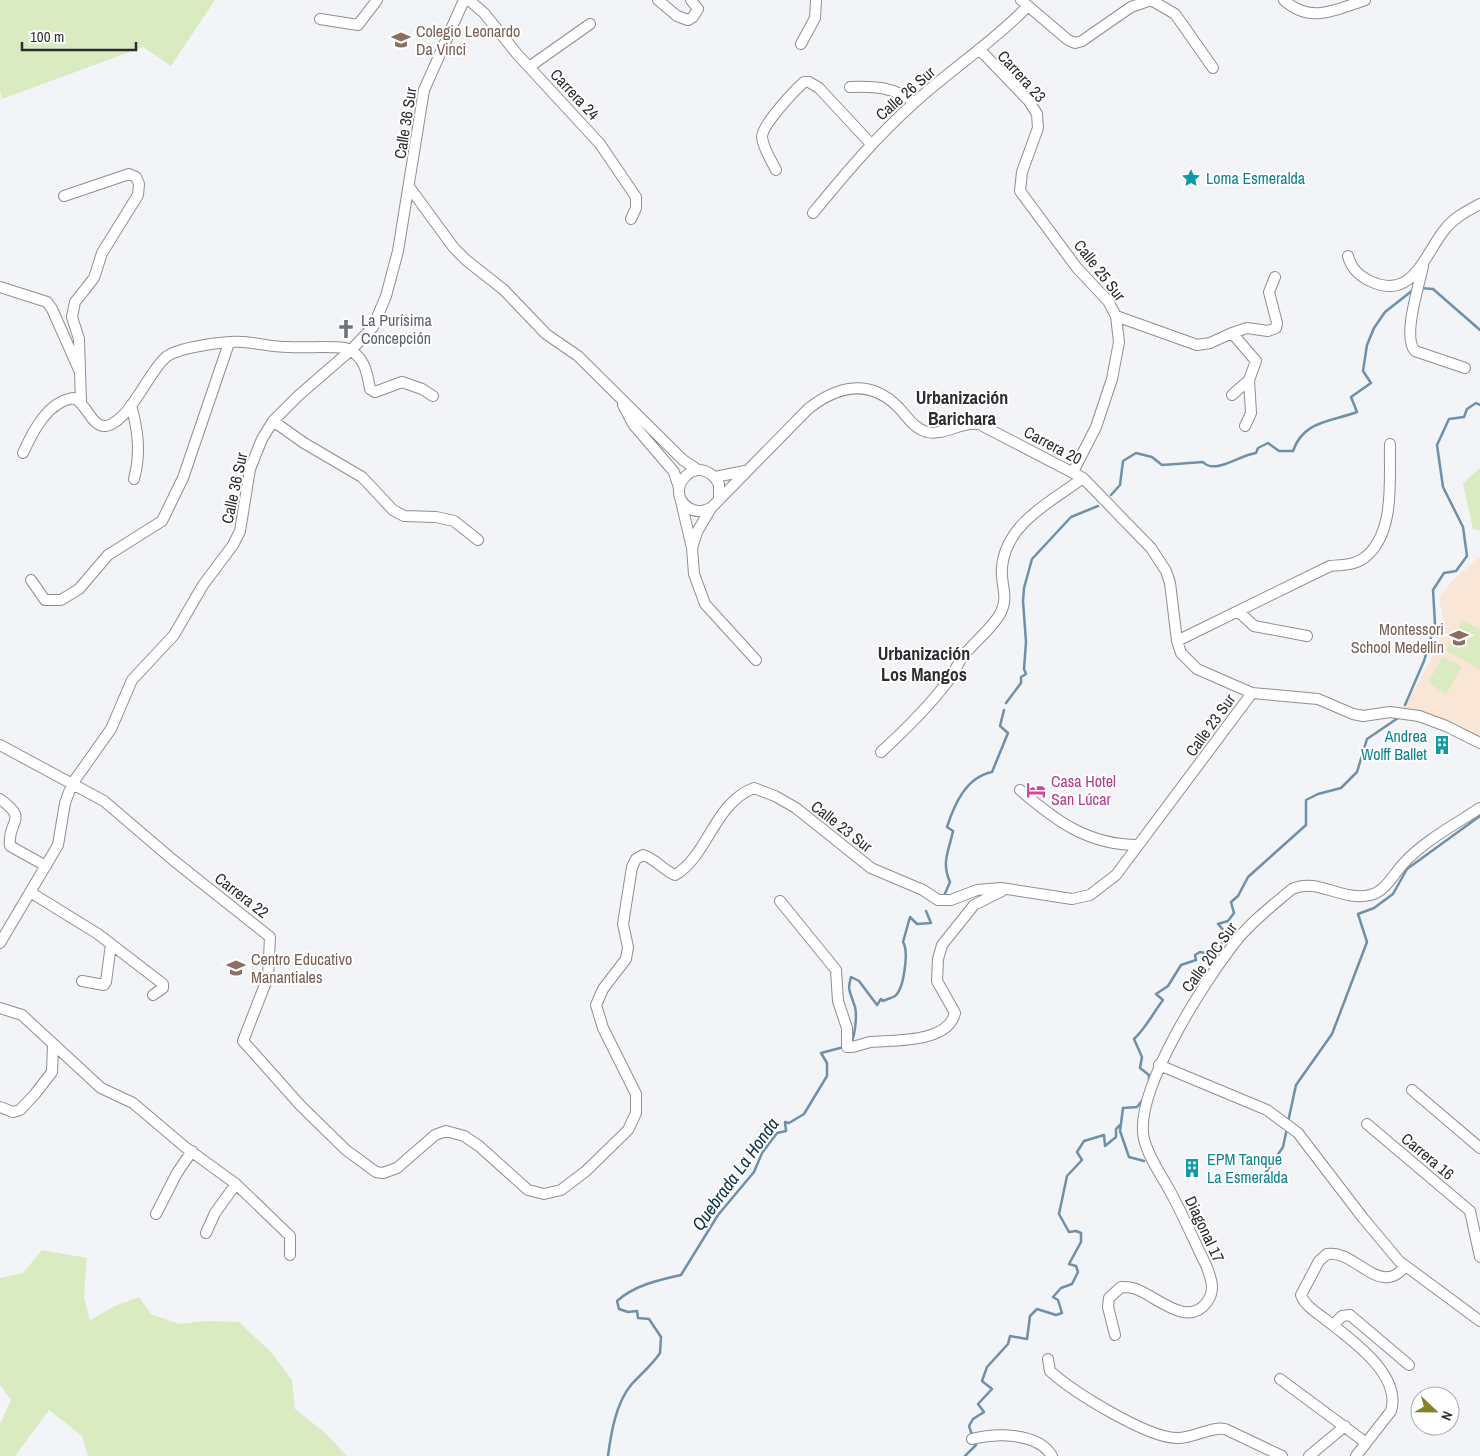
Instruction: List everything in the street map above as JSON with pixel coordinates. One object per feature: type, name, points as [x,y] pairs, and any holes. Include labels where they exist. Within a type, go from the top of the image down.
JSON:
[{"type":"street","points":[[320,19],[358,25],[377,0]]},
{"type":"street","name":"Calle 36 Sur","points":[[0,943],[58,845],[65,802],[72,784],[111,729],[132,680],[174,635],[203,584],[233,545],[244,518],[253,460],[262,439],[273,422],[298,396],[351,350],[373,327],[380,313],[398,251],[410,188],[424,90],[464,0]]},
{"type":"street","name":"Carrera 24","points":[[469,0],[484,13],[529,67],[600,144],[637,202],[631,219]]},
{"type":"street","points":[[658,0],[677,16],[688,20],[693,17],[698,9],[691,0]]},
{"type":"street","points":[[800,44],[815,18],[816,0]]},
{"type":"street","points":[[1024,3],[1068,40],[1075,43],[1082,41],[1131,7],[1151,0],[1175,14],[1213,68]]},
{"type":"street","points":[[1284,0],[1302,12],[1313,15],[1325,14],[1365,0]]},
{"type":"street","name":"Calle 26 Sur","points":[[813,213],[871,144],[915,102],[1005,28],[1024,3]]},
{"type":"street","points":[[529,67],[590,24]]},
{"type":"street","name":"Carrera 23","points":[[979,49],[1029,101],[1037,114],[1036,138],[1020,182]]},
{"type":"street","points":[[776,170],[763,143],[763,134],[769,122],[804,82],[809,82],[819,88],[871,144]]},
{"type":"street","points":[[850,87],[886,88],[900,93],[915,102]]},
{"type":"street","points":[[64,196],[129,174],[136,177],[139,184],[138,195],[102,253],[94,278],[75,302],[72,316],[79,339],[81,401],[95,422],[104,426],[117,419],[131,405],[166,356],[194,348],[240,342],[288,347],[337,347],[351,350],[364,363],[370,389],[375,392],[402,382],[422,389],[433,396]]},
{"type":"street","name":"Calle 25 Sur","points":[[880,752],[918,719],[950,679],[963,656],[1001,612],[1005,600],[1002,566],[1007,546],[1013,534],[1028,518],[1078,475],[1112,380],[1118,356],[1116,316],[1108,302],[1076,268],[1058,239],[1028,204],[1020,191],[1020,182]]},
{"type":"street","points":[[410,188],[454,248],[466,260],[504,290],[546,334],[578,356],[683,460],[698,470]]},
{"type":"street","points":[[1465,368],[1415,351],[1411,347],[1409,334],[1423,266],[1435,242],[1455,218],[1480,204]]},
{"type":"street","points":[[1348,256],[1356,272],[1380,285],[1399,284],[1423,266]]},
{"type":"street","points":[[1116,316],[1197,345],[1210,343],[1247,328],[1268,331],[1276,328],[1277,323],[1269,292],[1275,276]]},
{"type":"street","points":[[0,287],[47,302],[80,372]]},
{"type":"street","points":[[1232,333],[1255,358],[1256,364],[1249,380],[1232,395]]},
{"type":"street","points":[[31,580],[45,600],[60,600],[79,589],[108,554],[162,520],[184,478],[229,343]]},
{"type":"street","points":[[1245,426],[1250,413],[1249,380]]},
{"type":"street","name":"Carrera 20","points":[[719,499],[745,471],[823,397],[838,390],[856,388],[885,395],[912,424],[922,430],[937,432],[964,424],[979,424],[1078,475],[1133,529],[1160,561],[1170,583],[1177,641],[1182,653],[1197,669],[1252,693],[1318,699],[1353,714],[1363,716],[1390,712],[1420,716],[1446,726],[1480,744]]},
{"type":"street","points":[[618,397],[633,424],[674,472],[692,548],[694,574],[705,604],[756,660]]},
{"type":"street","points":[[23,453],[38,425],[52,408],[67,399],[74,398],[81,401]]},
{"type":"street","points":[[131,405],[138,444],[138,464],[134,479]]},
{"type":"street","points":[[273,422],[304,443],[362,477],[393,510],[404,516],[436,517],[454,521],[478,540]]},
{"type":"street","points":[[1177,641],[1330,566],[1355,562],[1367,554],[1378,539],[1385,524],[1390,444]]},
{"type":"street","points":[[679,488],[685,476],[698,470],[704,470],[715,477],[720,484],[719,499],[711,508],[697,532],[692,548]]},
{"type":"street","points":[[715,477],[745,471]]},
{"type":"street","points":[[681,500],[686,507],[694,511],[703,512],[711,508]]},
{"type":"street","points":[[1238,611],[1254,626],[1307,636]]},
{"type":"street","name":"Calle 23 Sur","points":[[628,947],[624,924],[632,867],[636,859],[643,855],[651,857],[666,871],[675,875],[686,869],[719,818],[735,800],[746,791],[754,788],[775,796],[796,808],[871,868],[918,887],[938,900],[951,900],[977,890],[1010,889],[1072,899],[1090,895],[1116,875],[1252,693]]},
{"type":"street","name":"Carrera 22","points":[[0,746],[104,801],[152,843],[270,937],[268,977],[243,1041],[300,1105],[346,1150],[376,1172],[383,1173],[396,1168],[435,1135],[446,1131],[464,1136],[479,1146],[518,1183],[536,1193],[544,1194],[561,1190],[586,1172],[628,1130],[636,1113],[636,1094],[603,1028],[596,1005],[603,989],[623,965],[628,947]]},
{"type":"street","points":[[1020,790],[1058,820],[1088,837],[1112,843],[1138,845]]},
{"type":"street","points":[[0,799],[16,811],[17,815],[9,840],[0,850]]},
{"type":"street","name":"Calle 20C Sur","points":[[1159,1065],[1185,1018],[1236,941],[1292,889],[1309,884],[1339,893],[1362,896],[1372,895],[1381,889],[1402,864],[1420,849],[1480,808]]},
{"type":"street","points":[[9,840],[12,848],[46,866]]},
{"type":"street","points":[[780,902],[836,970],[838,1001],[847,1028],[847,1047],[852,1047],[931,1035],[948,1026],[953,1020],[955,1013],[936,982],[938,959],[942,945],[974,905],[991,895],[1010,889]]},
{"type":"street","points":[[30,892],[111,944],[163,984],[163,988],[153,995]]},
{"type":"street","points":[[82,981],[104,985],[111,944]]},
{"type":"street","points":[[0,1008],[22,1015],[101,1088],[133,1103],[236,1184],[290,1236],[290,1255]]},
{"type":"street","points":[[0,1107],[14,1112],[20,1110],[32,1099],[52,1072],[53,1045]]},
{"type":"street","points":[[1159,1065],[1267,1110],[1298,1132],[1363,1218],[1406,1267],[1480,1321]]},
{"type":"street","name":"Diagonal 17","points":[[1116,1335],[1108,1307],[1109,1298],[1121,1287],[1132,1287],[1171,1308],[1185,1312],[1206,1304],[1211,1294],[1212,1281],[1206,1265],[1151,1158],[1144,1138],[1144,1118],[1159,1065]]},
{"type":"street","points":[[1412,1090],[1480,1148]]},
{"type":"street","name":"Carrera 16","points":[[1367,1124],[1475,1210]]},
{"type":"street","points":[[156,1214],[177,1173],[192,1151]]},
{"type":"street","points":[[206,1233],[215,1213],[236,1184]]},
{"type":"street","points":[[1475,1210],[1480,1257]]},
{"type":"street","points":[[1356,1456],[1391,1411],[1393,1402],[1392,1392],[1387,1380],[1371,1358],[1307,1305],[1301,1295],[1319,1261],[1327,1254],[1340,1255],[1384,1277],[1396,1275],[1406,1267]]},
{"type":"street","points":[[1333,1326],[1342,1316],[1350,1315],[1409,1365]]},
{"type":"street","points":[[1048,1360],[1050,1371],[1068,1386],[1111,1411],[1163,1437],[1187,1438],[1225,1429],[1282,1456]]},
{"type":"street","points":[[1280,1379],[1365,1442]]},
{"type":"street","points":[[1309,1456],[1345,1426]]},
{"type":"street","points":[[972,1440],[1014,1436],[1043,1446],[1052,1456]]},
{"type":"shaded area","name":"Montessori School Medellín","points":[[1480,557],[1480,739],[1426,714],[1404,709],[1434,653],[1444,624],[1439,599],[1452,581]]},
{"type":"green space","points":[[0,0],[215,0],[171,66],[143,47],[2,99],[0,90]]},
{"type":"green space","points":[[1480,468],[1480,531],[1473,529],[1463,483]]},
{"type":"green space","points":[[1462,620],[1480,629],[1480,670],[1446,650]]},
{"type":"green space","points":[[1443,657],[1462,666],[1446,695],[1428,682]]},
{"type":"green space","points":[[42,1250],[87,1258],[84,1297],[90,1320],[117,1305],[139,1297],[151,1314],[179,1324],[207,1321],[239,1322],[271,1352],[292,1380],[295,1409],[324,1432],[347,1456],[88,1456],[82,1436],[49,1410],[15,1456],[0,1456],[0,1424],[11,1400],[0,1385],[0,1278],[23,1273]]},
{"type":"waterway","name":"Quebrada La Honda","points":[[1420,288],[1433,289],[1480,330]]},
{"type":"waterway","name":"Quebrada La Honda","points":[[1111,495],[1120,485],[1123,461],[1136,453],[1152,457],[1162,465],[1203,462],[1208,465],[1221,465],[1256,453],[1258,448],[1268,443],[1279,451],[1293,451],[1303,434],[1311,428],[1357,412],[1351,397],[1371,383],[1363,371],[1367,345],[1374,328],[1385,312],[1413,290]]},
{"type":"waterway","points":[[1405,705],[1424,661],[1435,624],[1433,590],[1444,573],[1456,571],[1467,556],[1463,527],[1443,487],[1437,445],[1449,419],[1464,417],[1467,409],[1476,403],[1480,405]]},
{"type":"waterway","name":"Quebrada La Honda","points":[[1006,703],[1021,683],[1021,677],[1026,674],[1024,669],[1026,642],[1023,601],[1024,588],[1032,559],[1071,517],[1098,506]]},
{"type":"waterway","name":"Quebrada La Honda","points":[[944,896],[950,882],[947,875],[946,862],[953,831],[947,827],[962,793],[975,780],[992,772],[1008,733],[1000,726],[1004,710]]},
{"type":"waterway","points":[[1149,1082],[1149,1075],[1140,1068],[1142,1057],[1134,1039],[1163,1000],[1156,994],[1168,986],[1181,965],[1196,960],[1195,955],[1200,952],[1211,954],[1216,945],[1221,945],[1226,933],[1218,924],[1228,921],[1234,913],[1231,902],[1238,896],[1248,877],[1306,825],[1306,800],[1318,794],[1341,788],[1357,772],[1367,739],[1398,718]]},
{"type":"waterway","points":[[1288,1122],[1296,1085],[1332,1034],[1367,942],[1358,914],[1374,908],[1393,894],[1407,869],[1480,816]]},
{"type":"waterway","name":"Quebrada La Honda","points":[[851,1044],[856,1018],[849,988],[851,977],[859,981],[877,1005],[881,999],[883,1001],[895,996],[903,978],[906,953],[903,942],[910,917],[917,924],[931,923],[926,911]]},
{"type":"waterway","name":"Quebrada La Honda","points":[[608,1456],[613,1428],[622,1400],[631,1385],[660,1353],[661,1337],[649,1319],[638,1318],[637,1311],[628,1312],[619,1309],[617,1301],[639,1287],[681,1275],[718,1215],[754,1172],[762,1153],[777,1133],[786,1131],[785,1122],[789,1123],[804,1114],[827,1076],[827,1063],[821,1053],[844,1047]]},
{"type":"waterway","points":[[1144,1161],[1129,1157],[1120,1131],[1123,1108],[1137,1107],[1145,1097]]},
{"type":"waterway","points":[[972,1435],[969,1426],[973,1419],[984,1412],[978,1404],[992,1389],[982,1381],[987,1367],[1008,1344],[1010,1336],[1027,1339],[1030,1316],[1037,1309],[1056,1315],[1062,1313],[1058,1300],[1053,1297],[1061,1288],[1072,1284],[1078,1272],[1076,1266],[1069,1264],[1081,1242],[1081,1233],[1076,1231],[1069,1232],[1059,1214],[1067,1176],[1082,1160],[1077,1152],[1084,1141],[1104,1135],[1105,1146],[1116,1137],[1116,1129],[1120,1125]]},
{"type":"waterway","points":[[1260,1181],[1283,1147],[1287,1128]]},
{"type":"waterway","points":[[965,1456],[976,1445],[974,1440]]},
{"type":"place","name":"Colegio Leonardo Da Vinci","points":[[401,40]]},
{"type":"place","name":"Loma Esmeralda","points":[[1191,178]]},
{"type":"place","name":"La Purísima Concepción","points":[[346,329]]},
{"type":"place","name":"Montessori School Medellín","points":[[1459,638]]},
{"type":"place","name":"Andrea Wolff Ballet","points":[[1442,745]]},
{"type":"place","name":"Casa Hotel San Lúcar","points":[[1036,790]]},
{"type":"place","name":"Centro Educativo Manantiales","points":[[236,968]]},
{"type":"place","name":"EPM Tanque La Esmeralda","points":[[1192,1168]]},
{"type":"district","name":"Urbanización Barichara","points":[[962,407]]},
{"type":"district","name":"Urbanización Los Mangos","points":[[924,663]]}]
